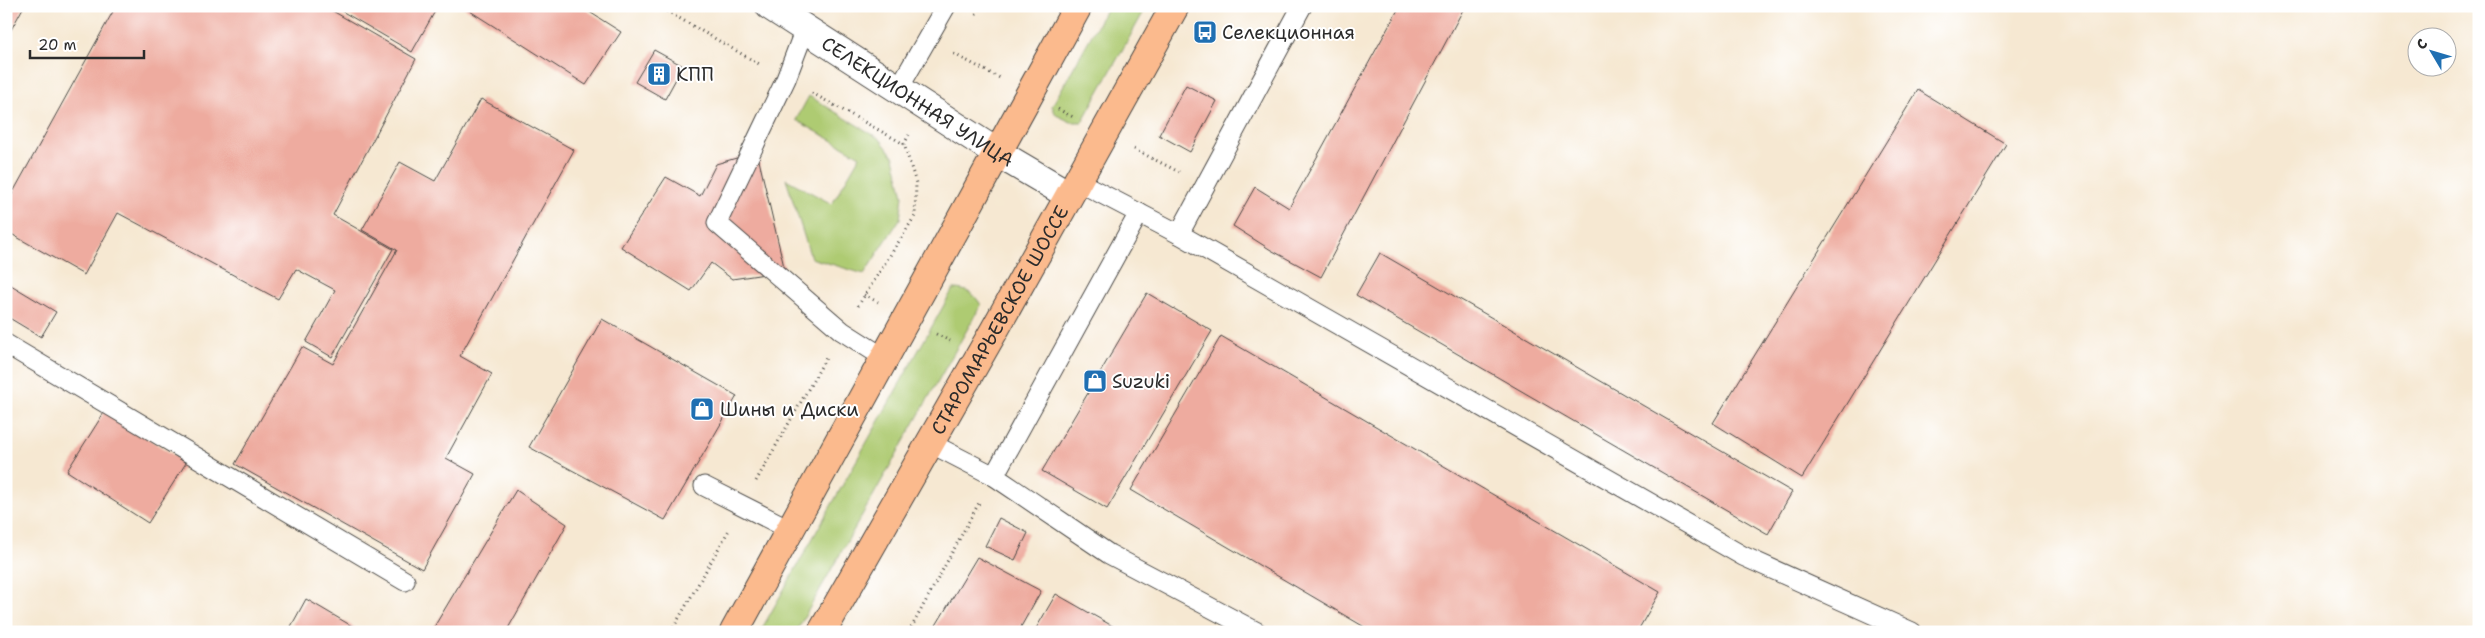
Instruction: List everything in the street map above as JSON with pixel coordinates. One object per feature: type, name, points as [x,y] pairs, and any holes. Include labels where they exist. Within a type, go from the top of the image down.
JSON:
[{"type":"main road","points":[[734,632],[886,359],[996,152],[1078,6]]},
{"type":"main road","name":"СТАРОМАРЬЕВСКОЕ ШОССЕ","points":[[822,632],[1175,6]]},
{"type":"street","name":"СЕЛЕКЦИОННАЯ УЛИЦА","points":[[770,6],[996,152],[1073,188]]},
{"type":"lane","points":[[899,88],[946,6]]},
{"type":"lane","points":[[1179,234],[1302,6]]},
{"type":"lane","points":[[806,29],[786,79],[717,223],[842,330],[886,359]]},
{"type":"lane","points":[[1073,188],[1139,213],[1179,234],[1743,556],[1912,632]]},
{"type":"lane","points":[[994,476],[1139,213]]},
{"type":"lane","points":[[6,344],[405,581]]},
{"type":"lane","points":[[930,443],[994,476],[1109,554],[1256,632]]},
{"type":"lane","points":[[704,486],[791,530]]},
{"type":"path","points":[[909,632],[994,476]]},
{"type":"green space","points":[[1108,6],[1147,6],[1082,122],[1071,122],[1056,115],[1052,106]]},
{"type":"green space","points":[[809,96],[880,139],[894,157],[903,196],[900,219],[864,274],[811,258],[786,179],[832,204],[860,156],[796,120]]},
{"type":"green space","points":[[953,289],[969,292],[976,297],[981,305],[796,632],[760,632]]},
{"type":"building","points":[[6,6],[24,6],[6,39]]},
{"type":"building","points":[[116,6],[324,6],[416,59],[333,215],[393,249],[332,357],[306,342],[335,290],[296,269],[278,299],[118,213],[84,275],[6,231],[6,205]]},
{"type":"building","points":[[333,6],[438,6],[412,52]]},
{"type":"building","points":[[462,6],[580,6],[621,32],[586,85]]},
{"type":"building","points":[[1400,6],[1465,6],[1321,277],[1271,250],[1233,226],[1255,187],[1289,208]]},
{"type":"building","name":"КПП","points":[[654,50],[683,66],[665,99],[635,82]]},
{"type":"building","points":[[1186,85],[1217,101],[1190,152],[1159,135]]},
{"type":"building","points":[[1918,90],[2006,144],[1802,478],[1713,423]]},
{"type":"building","points":[[481,99],[574,150],[460,356],[492,374],[446,458],[475,474],[422,569],[235,464],[302,347],[333,364],[397,250],[362,230],[400,162],[435,181]]},
{"type":"building","points":[[757,152],[785,271],[732,279],[711,263],[691,291],[621,247],[666,177],[700,196],[716,164]]},
{"type":"building","points":[[1380,253],[1792,492],[1768,534],[1356,295]]},
{"type":"building","points":[[6,282],[56,312],[41,337],[6,316]]},
{"type":"building","points":[[1147,293],[1212,331],[1107,509],[1042,471]]},
{"type":"building","points":[[602,319],[737,396],[665,520],[529,447]]},
{"type":"building","points":[[1221,336],[1660,592],[1637,632],[1373,632],[1131,490]]},
{"type":"building","points":[[105,411],[186,463],[148,523],[67,471]]},
{"type":"building","points":[[516,490],[567,524],[506,632],[431,632]]},
{"type":"building","points":[[999,518],[1028,533],[1015,560],[985,546]]},
{"type":"building","points":[[977,557],[1041,591],[1018,632],[932,632]]},
{"type":"building","points":[[1056,594],[1123,632],[1034,632]]},
{"type":"building","points":[[306,599],[362,632],[288,632]]},
{"type":"place","name":"Селекционная","points":[[1205,32]]},
{"type":"place","name":"КПП","points":[[659,74]]},
{"type":"place","name":"Suzuki","points":[[1095,381]]},
{"type":"place","name":"Шины и Диски","points":[[702,409]]}]
